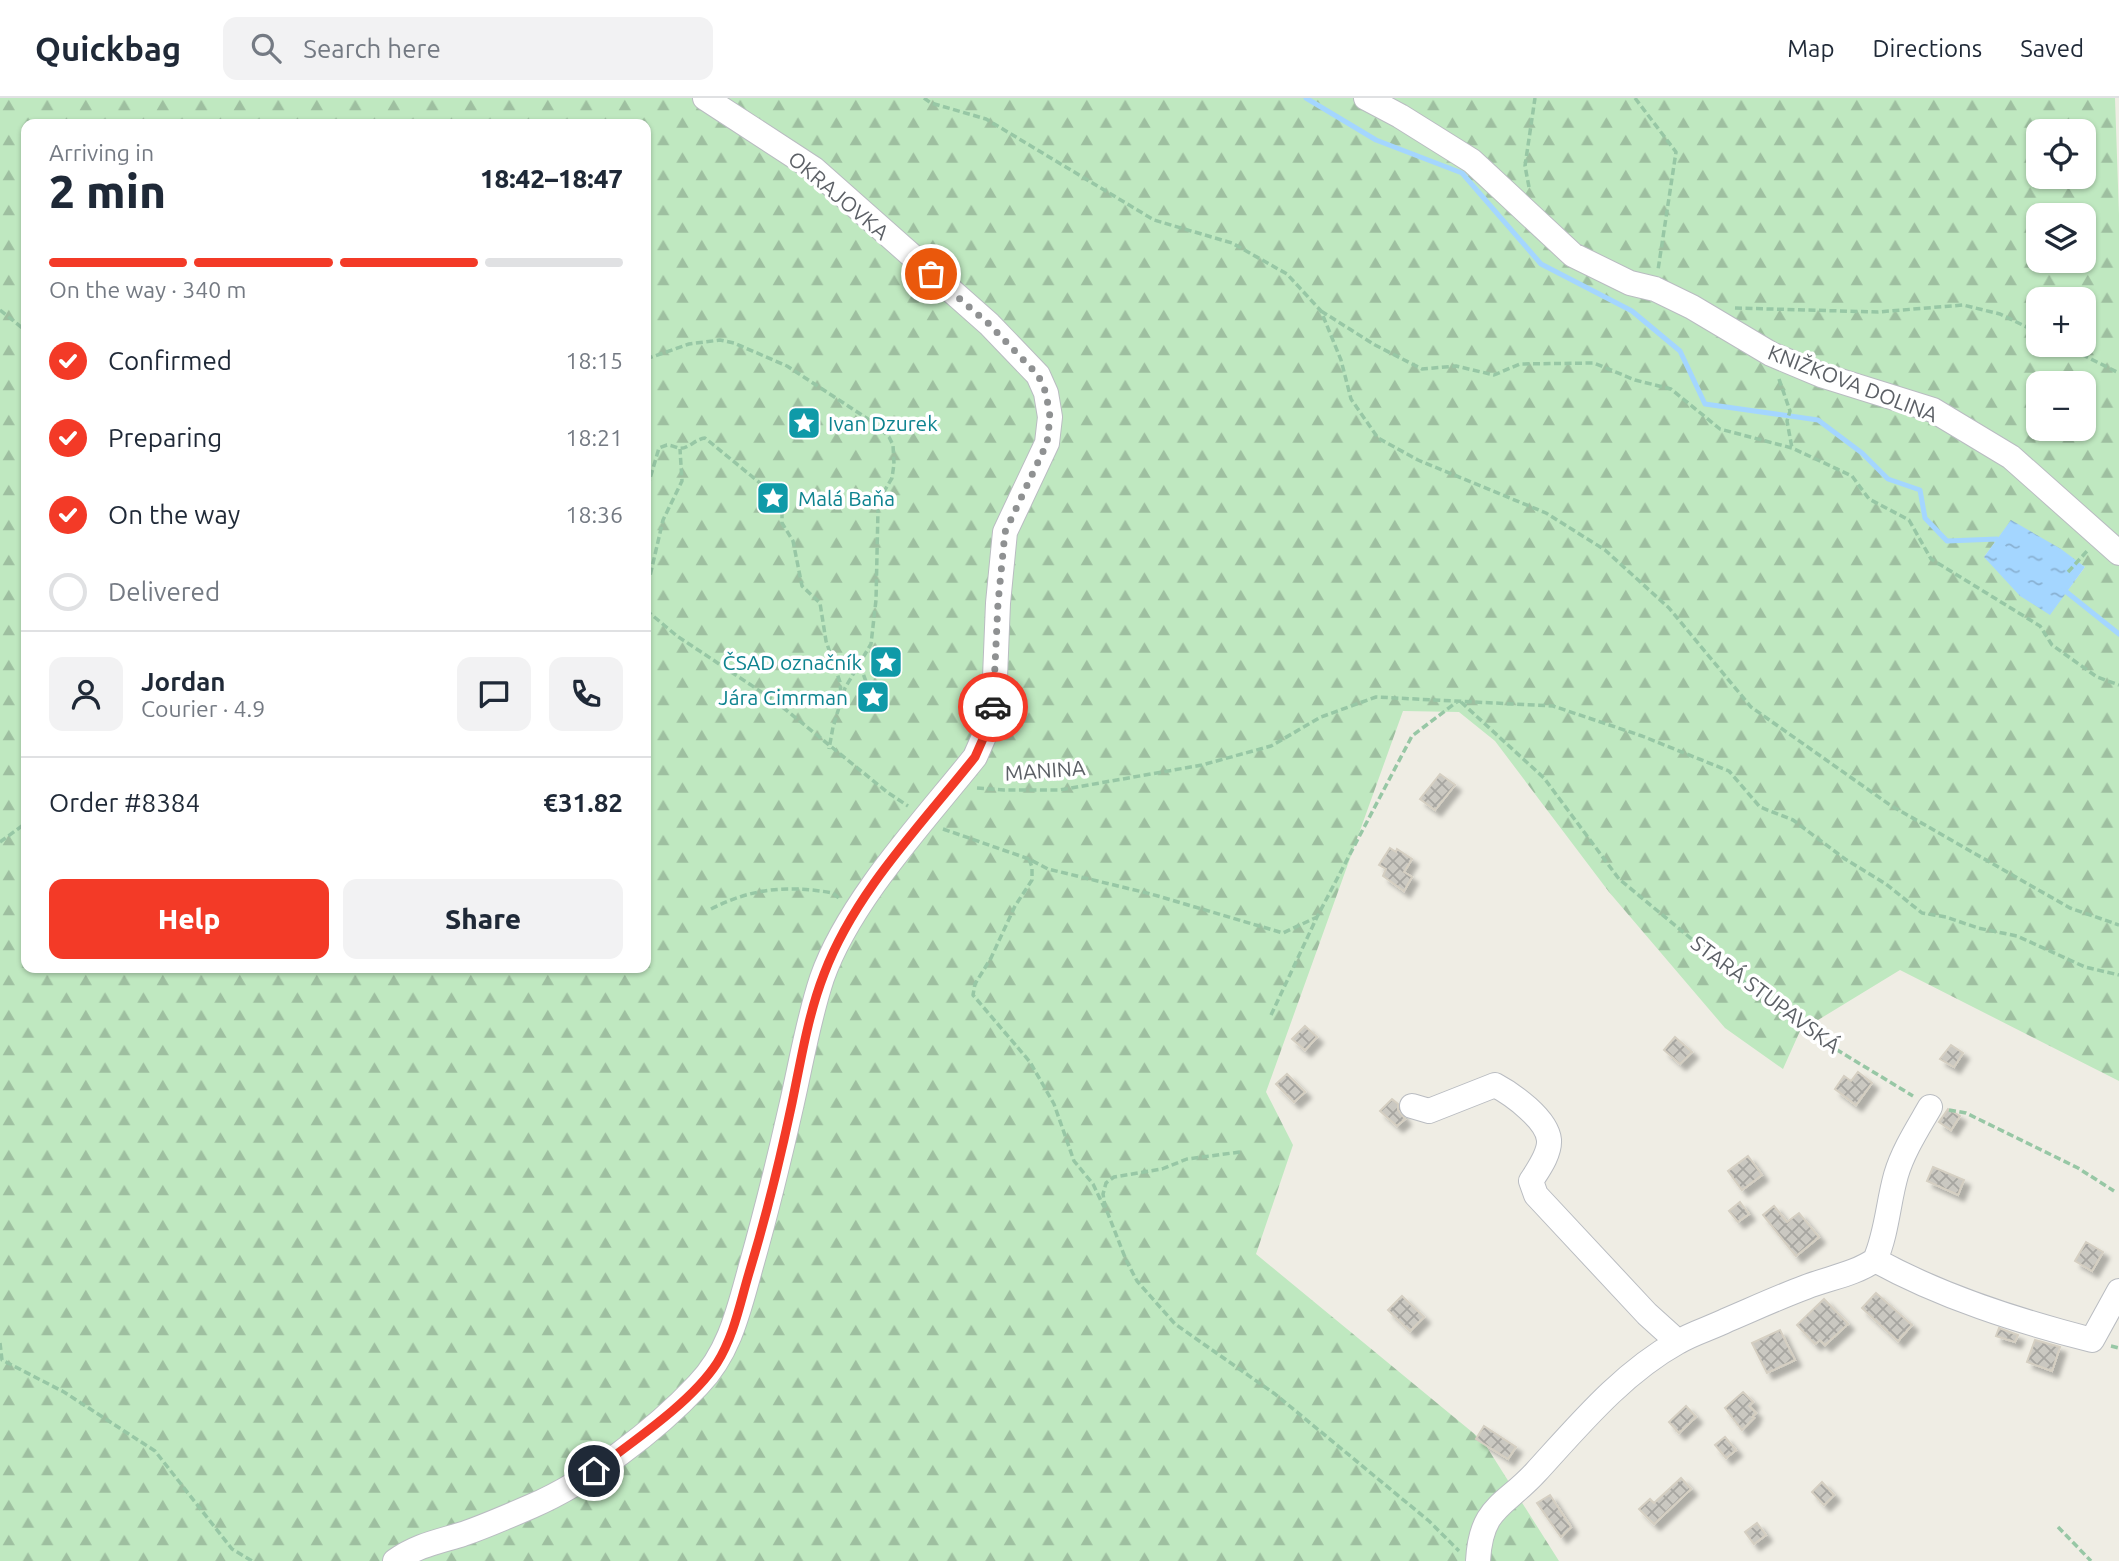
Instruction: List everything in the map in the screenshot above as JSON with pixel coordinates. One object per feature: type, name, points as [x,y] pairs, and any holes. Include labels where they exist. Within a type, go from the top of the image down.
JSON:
[{"type":"street","name":"OKRAJOVKA","points":[[395,1561],[412,1549],[465,1533],[566,1489],[641,1436],[682,1401],[716,1364],[729,1340],[765,1217],[816,999],[831,958],[848,925],[883,874],[975,757],[986,732],[994,702],[998,603],[1005,532],[1047,443],[1050,417],[1046,393],[1038,375],[989,324],[814,169],[705,98]]},
{"type":"street","name":"KNIŽKOVA DOLINA","points":[[1366,98],[1472,160],[1573,256],[1630,283],[1655,289],[1692,307],[1771,354],[1821,375],[1933,410],[2011,457],[2110,544]]},
{"type":"street","points":[[1412,1106],[1429,1111],[1495,1085],[1513,1095],[1542,1124],[1549,1140],[1547,1153],[1531,1181],[1536,1195],[1647,1314],[1678,1342]]},
{"type":"street","points":[[1469,1557],[1479,1541],[1485,1521],[1500,1504],[1523,1487],[1610,1394],[1637,1371],[1678,1342],[1806,1287],[1865,1267],[1875,1260],[1881,1247],[1898,1171],[1911,1140],[1930,1107]]},
{"type":"street","points":[[1875,1260],[1962,1299],[2035,1325],[2092,1340],[2119,1291]]},
{"type":"path","points":[[924,98],[931,103],[986,119],[1154,220],[1233,243],[1287,274],[1321,311],[1375,345],[1422,369],[1456,366],[1494,375],[1520,364],[1594,363],[1635,380],[1671,389],[1720,429],[1792,448],[1852,476],[1869,499],[1909,520],[1931,559],[2040,626],[2052,645],[2097,677],[2119,685]]},
{"type":"path","points":[[1535,98],[1525,166],[1535,220]]},
{"type":"path","points":[[1635,98],[1676,152],[1655,289]]},
{"type":"path","points":[[1732,308],[1878,312],[1964,305],[2000,314],[2026,327]]},
{"type":"path","points":[[0,310],[21,327]]},
{"type":"path","points":[[1321,311],[1341,360],[1351,399],[1378,438],[1418,460],[1546,513],[1605,550],[1669,608],[1751,707],[1890,805],[2070,908],[2119,925]]},
{"type":"path","points":[[651,357],[690,344],[720,340],[734,343],[787,366],[867,418],[889,437],[894,464],[892,478],[878,509],[876,600],[871,644],[860,665],[849,678],[829,750]]},
{"type":"path","points":[[2087,357],[2119,373]]},
{"type":"path","points":[[1790,411],[1787,421],[1792,448]]},
{"type":"path","points":[[651,475],[659,448],[667,444],[680,449],[705,438],[782,501],[782,523],[793,541],[802,586],[820,603],[826,641],[840,682],[841,700]]},
{"type":"path","points":[[651,572],[663,520],[682,481],[680,449]]},
{"type":"path","points":[[2068,572],[2110,544]]},
{"type":"path","name":"MANINA","points":[[651,614],[677,636],[758,688],[904,805],[926,806],[959,788],[1060,790],[1202,765],[1271,746],[1321,717],[1376,697],[1553,706],[1642,736],[1729,771],[1760,807],[1793,820],[1845,859],[1886,884],[1922,913],[2017,936],[2085,968],[2119,975]]},
{"type":"path","points":[[860,665],[869,690]]},
{"type":"path","points":[[1271,1015],[1317,917],[1412,736],[1460,700]]},
{"type":"path","name":"STARÁ STUPAVSKÁ","points":[[1460,700],[1545,778],[1619,879],[1740,979],[1824,1042],[1930,1107]]},
{"type":"path","points":[[926,818],[947,831],[1029,859],[1048,869],[1152,894],[1283,933],[1317,917]]},
{"type":"path","points":[[0,842],[21,827]]},
{"type":"path","points":[[1029,859],[1032,880],[1015,906],[972,995],[1030,1062],[1054,1104],[1074,1161],[1093,1184],[1114,1227]]},
{"type":"path","points":[[710,909],[755,891],[778,888],[818,890],[838,896],[848,925]]},
{"type":"path","points":[[1930,1107],[1966,1113],[2078,1168],[2114,1191]]},
{"type":"path","points":[[1240,1152],[1211,1154],[1162,1168],[1114,1177],[1106,1183],[1103,1194],[1126,1260],[1137,1281],[1175,1324],[1275,1394],[1469,1557]]},
{"type":"path","points":[[0,1343],[1,1360],[64,1392],[155,1451],[232,1549],[251,1561]]},
{"type":"path","points":[[2058,1527],[2091,1561]]},
{"type":"green space","points":[[0,98],[2115,98],[2119,215],[2119,1081],[1900,970],[1800,1031],[1783,1069],[1725,1028],[1609,892],[1495,741],[1459,712],[1403,711],[1266,1092],[1293,1145],[1256,1254],[1483,1441],[1559,1561],[0,1561]],"holes":[[[2011,521],[2085,567],[2050,614],[1984,557]]]},
{"type":"water","points":[[2011,520],[2061,549],[2085,567],[2050,615],[2020,596],[1984,557]]},
{"type":"building","points":[[1440,774],[1455,785],[1435,810],[1420,799]]},
{"type":"building","points":[[1390,848],[1396,852],[1397,849],[1412,859],[1404,872],[1412,877],[1404,891],[1383,876],[1386,869],[1379,865]]},
{"type":"building","points":[[1305,1026],[1317,1037],[1305,1050],[1292,1039]]},
{"type":"building","points":[[1675,1037],[1692,1052],[1680,1064],[1664,1050]]},
{"type":"building","points":[[1951,1045],[1963,1053],[1954,1067],[1940,1059]]},
{"type":"building","points":[[1858,1072],[1872,1083],[1856,1105],[1835,1089],[1844,1076],[1851,1081]]},
{"type":"building","points":[[1287,1074],[1305,1092],[1294,1102],[1276,1084]]},
{"type":"building","points":[[1392,1099],[1398,1104],[1398,1110],[1405,1119],[1397,1126],[1380,1111]]},
{"type":"building","points":[[1948,1109],[1960,1116],[1951,1130],[1939,1122]]},
{"type":"building","points":[[1748,1156],[1762,1175],[1742,1190],[1728,1171]]},
{"type":"building","points":[[1933,1167],[1964,1180],[1958,1195],[1927,1181]]},
{"type":"building","points":[[1740,1202],[1749,1214],[1738,1222],[1729,1211]]},
{"type":"building","points":[[1774,1206],[1787,1222],[1799,1213],[1819,1237],[1796,1256],[1763,1215]]},
{"type":"building","points":[[2086,1242],[2103,1252],[2092,1271],[2075,1261]]},
{"type":"building","points":[[1876,1293],[1912,1325],[1898,1341],[1862,1308]]},
{"type":"building","points":[[1402,1296],[1424,1317],[1410,1331],[1388,1310]]},
{"type":"building","points":[[1824,1299],[1848,1324],[1825,1345],[1820,1340],[1815,1344],[1797,1325]]},
{"type":"building","points":[[1999,1328],[2018,1335],[2015,1342],[1996,1336]]},
{"type":"building","points":[[1780,1330],[1795,1360],[1767,1373],[1752,1343]]},
{"type":"building","points":[[2035,1340],[2060,1347],[2052,1371],[2027,1362]]},
{"type":"building","points":[[1743,1392],[1753,1402],[1749,1406],[1756,1413],[1742,1430],[1725,1408]]},
{"type":"building","points":[[1686,1406],[1696,1417],[1679,1433],[1669,1422]]},
{"type":"building","points":[[1484,1426],[1516,1447],[1508,1459],[1476,1439]]},
{"type":"building","points":[[1725,1437],[1736,1450],[1726,1458],[1715,1445]]},
{"type":"building","points":[[1681,1478],[1691,1489],[1654,1524],[1639,1509],[1650,1499],[1654,1503]]},
{"type":"building","points":[[1822,1482],[1834,1495],[1824,1505],[1812,1492]]},
{"type":"building","points":[[1550,1495],[1571,1527],[1561,1537],[1537,1503]]},
{"type":"building","points":[[1757,1523],[1766,1535],[1754,1544],[1745,1532]]},
{"type":"waterway","points":[[1306,98],[1376,140],[1462,173],[1541,264],[1632,311],[1680,351],[1705,404],[1818,420],[1862,453],[1888,479],[1920,490],[1925,518],[1947,541],[1997,539],[2003,544]]},
{"type":"waterway","points":[[2064,590],[2119,634]]},
{"type":"way so far","points":[[931,274],[989,324],[1038,375],[1046,393],[1050,417],[1047,443],[1005,532],[998,603],[993,707]]},
{"type":"place","name":"Ivan Dzurek","points":[[804,423]]},
{"type":"place","name":"Malá Baňa","points":[[773,498]]},
{"type":"place","name":"ČSAD označník","points":[[886,662]]},
{"type":"place","name":"Jára Cimrman","points":[[873,697]]},
{"type":"route","points":[[594,1471],[682,1401],[716,1364],[729,1340],[765,1217],[808,1029],[823,976],[835,948],[867,895],[975,757],[993,707]]}]
